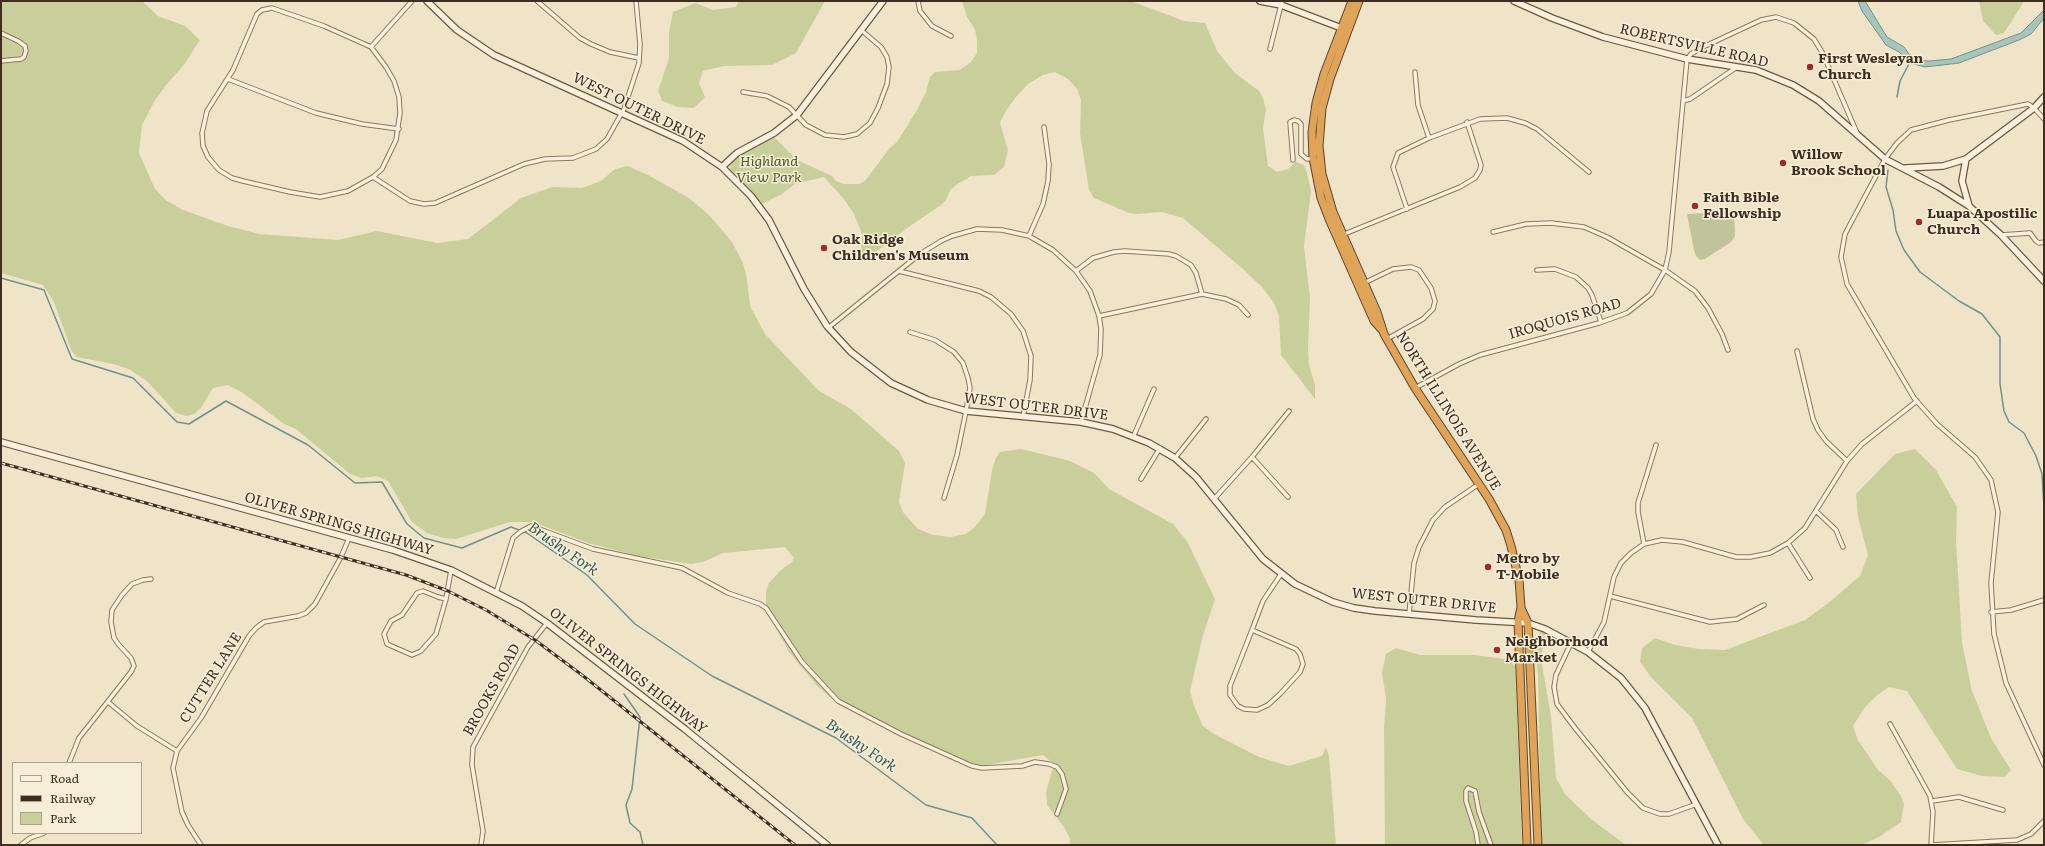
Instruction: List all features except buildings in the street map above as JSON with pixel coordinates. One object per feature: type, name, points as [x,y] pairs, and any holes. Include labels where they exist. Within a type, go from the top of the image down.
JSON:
[{"type":"highway","points":[[1345,29],[1352,1]]},
{"type":"highway","name":"NORTH ILLINOIS AVENUE","points":[[1359,1],[1345,29],[1322,108],[1316,158],[1340,236],[1386,336],[1415,388],[1479,484],[1500,520],[1511,546],[1519,580],[1521,607]]},
{"type":"highway","points":[[1521,607],[1518,622],[1527,845]]},
{"type":"highway","points":[[1521,607],[1528,623],[1538,845]]},
{"type":"street","points":[[371,47],[412,1]]},
{"type":"street","name":"WEST OUTER DRIVE","points":[[427,1],[457,30],[494,55],[690,145],[722,167],[751,196],[769,220],[806,293],[828,328],[851,352],[891,383],[928,400],[966,411],[1081,422],[1109,427],[1134,435],[1160,448],[1175,458],[1196,477],[1255,551],[1281,574],[1314,594],[1333,602],[1354,608],[1409,614],[1528,623],[1545,629],[1588,652],[1616,674],[1641,702],[1659,731],[1718,845]]},
{"type":"street","points":[[537,1],[580,38],[610,52],[639,58]]},
{"type":"street","points":[[373,177],[410,201],[424,204],[435,203],[524,164],[544,159],[573,158],[591,153],[607,139],[621,113],[632,86],[639,58],[636,1]]},
{"type":"street","points":[[722,167],[737,153],[774,133],[797,115],[884,1]]},
{"type":"street","points":[[918,1],[920,11],[932,26],[951,36]]},
{"type":"street","points":[[1260,1],[1282,3],[1345,29]]},
{"type":"street","name":"ROBERTSVILLE ROAD","points":[[1514,1],[1552,18],[1603,37],[1687,59],[1756,70],[1793,85],[1819,101],[1858,137],[1885,159],[1904,168],[1969,206],[2001,235],[2044,281]]},
{"type":"street","points":[[1270,49],[1282,3]]},
{"type":"street","points":[[268,8],[278,9],[324,26],[371,47],[386,67],[397,89],[400,112],[399,129],[388,160],[373,177],[348,191],[320,197],[243,182],[232,178],[219,170],[208,157],[203,146],[202,133],[208,111],[228,79],[252,22],[257,14],[268,8]]},
{"type":"street","points":[[1687,59],[1691,54],[1701,48],[1761,20],[1776,17],[1794,22],[1814,39],[1823,54],[1858,137]]},
{"type":"street","points":[[743,92],[767,96],[789,107],[806,125],[817,132],[834,137],[853,136],[870,123],[884,93],[889,67],[887,57],[881,47],[861,30]]},
{"type":"street","points":[[1,33],[25,46],[26,51],[24,57],[21,59],[1,62]]},
{"type":"street","name":"IROQUOIS ROAD","points":[[1415,388],[1459,364],[1480,355],[1601,322],[1627,313],[1638,306],[1654,290],[1665,270],[1669,252],[1687,59]]},
{"type":"street","points":[[1683,101],[1690,99],[1737,67]]},
{"type":"street","points":[[1415,72],[1418,105],[1429,138]]},
{"type":"street","points":[[228,79],[316,113],[362,124],[399,129]]},
{"type":"street","points":[[1904,168],[1942,166],[1966,159],[2034,108],[2044,97]]},
{"type":"street","points":[[2044,119],[2028,104],[1918,127],[1904,136],[1885,159],[1845,234],[1841,253],[1842,268],[1847,284],[1917,401],[1940,426],[1976,457],[1987,473],[1993,487],[1998,512],[1991,573],[1991,612],[1998,652],[2006,682],[2044,765]]},
{"type":"street","points":[[1407,208],[1394,171],[1394,161],[1398,153],[1404,148],[1467,122],[1488,117],[1507,118],[1525,123],[1537,129],[1589,172]]},
{"type":"street","points":[[1293,160],[1290,122],[1294,120],[1301,124],[1302,154],[1307,159],[1316,158]]},
{"type":"street","points":[[1340,236],[1465,185],[1478,175],[1480,162],[1467,122]]},
{"type":"street","points":[[1029,236],[1043,204],[1048,181],[1049,164],[1044,127]]},
{"type":"street","points":[[1966,159],[1962,181],[1969,206]]},
{"type":"street","points":[[1493,232],[1526,224],[1544,223],[1573,225],[1607,237],[1665,270],[1686,284],[1702,298],[1722,334],[1728,350]]},
{"type":"street","points":[[828,328],[940,240],[966,232],[991,229],[1029,236],[1053,250],[1076,271],[1090,292],[1099,316],[1101,329],[1100,355],[1081,422]]},
{"type":"street","points":[[2001,235],[2030,233],[2039,243],[2044,242]]},
{"type":"street","points":[[1076,271],[1093,258],[1110,253],[1124,251],[1169,254],[1176,256],[1191,265],[1196,273],[1202,294]]},
{"type":"street","points":[[1361,284],[1393,269],[1411,267],[1419,270],[1431,288],[1435,301],[1433,309],[1422,319],[1386,336]]},
{"type":"street","points":[[1537,270],[1555,269],[1576,277],[1588,288],[1592,295],[1601,322]]},
{"type":"street","points":[[900,270],[978,291],[991,297],[1011,314],[1023,331],[1031,356],[1030,380],[1023,417]]},
{"type":"street","points":[[1099,316],[1202,294],[1226,299],[1239,305],[1248,315]]},
{"type":"street","points":[[910,332],[935,340],[954,352],[966,371],[969,384],[966,411],[957,455],[944,498]]},
{"type":"street","points":[[1797,351],[1813,419],[1818,430],[1826,441],[1847,462]]},
{"type":"street","points":[[1134,435],[1154,389]]},
{"type":"street","points":[[1588,652],[1604,622],[1614,577],[1621,563],[1631,553],[1644,544],[1662,540],[1672,540],[1727,555],[1750,557],[1770,553],[1788,543],[1805,528],[1847,462],[1874,433],[1917,401]]},
{"type":"street","points":[[1214,498],[1252,457],[1289,411]]},
{"type":"street","points":[[1175,458],[1206,419]]},
{"type":"street","name":"OLIVER SPRINGS HIGHWAY","points":[[1,442],[393,550],[451,570],[522,606],[547,623],[652,704],[827,845]]},
{"type":"street","points":[[1644,544],[1638,512],[1638,503],[1656,445]]},
{"type":"street","points":[[1141,479],[1160,448]]},
{"type":"street","points":[[1252,457],[1288,497]]},
{"type":"street","points":[[1409,614],[1417,553],[1433,520],[1445,507],[1479,484]]},
{"type":"street","points":[[1816,511],[1836,530],[1843,547]]},
{"type":"street","points":[[496,592],[511,544],[517,534],[531,526],[593,549],[682,568],[728,593],[760,604],[770,612],[780,630],[802,662],[838,701],[901,734],[977,767],[1022,766],[1035,762],[1057,767],[1062,774],[1066,789],[1057,814]]},
{"type":"street","name":"CUTTER LANE","points":[[201,845],[188,825],[182,812],[173,768],[178,751],[201,718],[249,636],[264,622],[298,616],[306,613],[315,604],[341,557],[349,538]]},
{"type":"street","points":[[1788,543],[1810,578]]},
{"type":"street","points":[[446,598],[438,597],[423,591],[417,593],[402,615],[391,621],[384,634],[387,644],[412,655],[421,651],[436,634],[446,598],[451,570]]},
{"type":"street","points":[[1252,630],[1296,648],[1300,654],[1303,664],[1300,672],[1280,694],[1268,705],[1257,710],[1244,709],[1238,706],[1230,694],[1230,686],[1263,601],[1281,574]]},
{"type":"street","points":[[69,762],[79,738],[134,666],[131,658],[118,645],[114,638],[111,622],[112,610],[122,595],[132,584],[151,579]]},
{"type":"street","points":[[1610,596],[1710,622],[1737,619],[1764,605]]},
{"type":"street","points":[[1991,612],[2011,610],[2044,600]]},
{"type":"street","name":"BROOKS ROAD","points":[[481,845],[483,831],[472,765],[473,747],[528,647],[547,623]]},
{"type":"street","points":[[1572,643],[1556,675],[1554,687],[1557,704],[1575,728],[1627,792],[1643,808],[1660,814],[1669,814],[1697,804]]},
{"type":"street","points":[[108,702],[137,726],[178,751]]},
{"type":"street","points":[[1890,724],[1932,801],[1931,845],[2018,840],[2031,834],[2044,821]]},
{"type":"street","points":[[1478,845],[1472,817],[1466,800],[1466,791],[1468,788],[1475,791],[1479,812],[1491,845]]},
{"type":"street","points":[[1932,801],[1959,796],[2003,810]]},
{"type":"street","points":[[21,845],[30,838],[41,834]]},
{"type":"green space","points":[[1,1],[142,1],[158,16],[185,26],[200,40],[183,66],[166,85],[154,102],[142,125],[139,153],[155,189],[167,201],[183,210],[228,226],[259,234],[338,240],[377,231],[437,243],[468,239],[521,198],[552,187],[582,188],[601,181],[615,169],[628,166],[650,176],[689,198],[709,215],[732,242],[743,263],[747,279],[750,306],[765,334],[819,391],[851,409],[899,451],[905,463],[899,502],[903,512],[918,529],[933,535],[950,537],[966,534],[974,528],[985,514],[992,470],[996,458],[1000,452],[1021,449],[1070,461],[1094,473],[1109,489],[1173,524],[1187,541],[1215,599],[1203,635],[1190,691],[1194,706],[1203,726],[1216,735],[1259,757],[1289,766],[1322,756],[1326,747],[1329,756],[1336,845],[1070,845],[1070,839],[1064,827],[1047,805],[1046,792],[1054,764],[1043,755],[981,766],[961,761],[876,723],[835,701],[817,686],[790,653],[766,611],[766,591],[769,583],[781,570],[792,562],[794,558],[785,547],[723,553],[703,562],[691,564],[638,556],[588,543],[533,522],[510,522],[456,539],[443,538],[427,533],[412,522],[388,481],[377,476],[362,478],[350,474],[296,429],[284,424],[243,393],[228,385],[213,388],[201,408],[194,414],[186,416],[176,413],[147,381],[129,369],[113,364],[77,357],[72,352],[54,302],[43,285],[1,273]]},
{"type":"green space","points":[[739,1],[825,1],[796,53],[772,65],[724,66],[703,71],[699,83],[705,97],[694,108],[678,107],[662,101],[658,91],[669,58],[669,32],[673,12],[695,3],[713,10],[736,7]]},
{"type":"green space","name":"Highland View Park","points":[[962,1],[1131,1],[1184,21],[1205,23],[1217,51],[1235,73],[1259,91],[1263,98],[1266,110],[1263,128],[1268,166],[1277,172],[1288,169],[1296,162],[1304,165],[1307,173],[1311,191],[1304,246],[1310,298],[1308,348],[1309,365],[1315,385],[1315,399],[1281,355],[1279,316],[1274,303],[1262,287],[1244,270],[1183,218],[1162,212],[1138,214],[1129,213],[1094,198],[1089,190],[1080,133],[1081,100],[1077,89],[1068,79],[1055,72],[1043,75],[1028,84],[1005,112],[1000,123],[1008,150],[1004,167],[994,175],[971,176],[956,185],[950,190],[946,200],[941,205],[862,262],[862,234],[854,214],[844,199],[824,177],[795,184],[782,194],[762,204],[730,170],[731,163],[738,155],[774,137],[797,160],[832,176],[836,181],[844,184],[859,184],[865,181],[889,149],[897,142],[917,110],[926,92],[930,77],[935,72],[960,70],[971,62],[977,53],[977,39],[975,30],[967,17]]},
{"type":"green space","points":[[1979,1],[2022,1],[2023,3],[2004,33],[1996,35],[1983,21]]},
{"type":"green space","points":[[1726,208],[1734,214],[1735,236],[1731,242],[1705,259],[1700,260],[1696,256],[1694,250],[1687,214],[1707,213]]},
{"type":"green space","points":[[1915,449],[1936,470],[1957,507],[1956,540],[1962,643],[1972,691],[1991,738],[2011,770],[2004,777],[1982,776],[1957,769],[1907,691],[1889,687],[1876,696],[1865,707],[1853,726],[1858,740],[1878,770],[1890,780],[1901,796],[1904,804],[1901,822],[1879,837],[1862,845],[1764,845],[1743,819],[1692,718],[1651,677],[1640,662],[1642,648],[1655,638],[1675,645],[1699,649],[1725,650],[1805,620],[1827,604],[1860,576],[1868,555],[1858,517],[1856,494],[1895,454]]},
{"type":"green space","points":[[1540,632],[1545,632],[1541,659],[1551,716],[1556,778],[1565,794],[1591,819],[1626,845],[1541,845],[1538,676],[1534,640]]},
{"type":"green space","points":[[1396,648],[1420,655],[1475,655],[1505,659],[1515,666],[1522,845],[1385,845],[1384,729],[1386,698],[1382,672],[1386,654]]},
{"type":"water","points":[[1858,1],[1865,1],[1887,37],[1904,47],[1909,54],[1918,60],[1929,61],[1951,59],[2021,33],[2044,10],[2044,18],[2031,34],[2019,40],[1959,63],[1925,67],[1910,63],[1899,52],[1886,45],[1862,11]]},
{"type":"waterway","points":[[1897,97],[1900,81],[1910,62]]},
{"type":"waterway","points":[[1888,170],[1886,187],[1893,210],[1896,231],[1904,250],[1920,272],[1959,301],[1982,314],[2000,337],[2000,384],[2004,411],[2009,422],[2024,433],[2036,456],[2042,474],[2044,507]]},
{"type":"waterway","name":"Brushy Fork","points":[[1,278],[44,290],[72,359],[133,378],[177,422],[189,424],[226,401],[308,445],[355,483],[382,482],[407,524],[424,538],[462,548],[511,527],[527,533],[587,575],[635,624],[712,676],[836,738],[926,805],[972,818],[997,845]]},
{"type":"waterway","points":[[2044,586],[2044,591]]},
{"type":"waterway","points":[[624,694],[640,717],[632,789],[626,805],[630,823],[640,832],[643,845]]},
{"type":"railway","points":[[1,463],[406,575],[448,591],[486,610],[535,640],[582,675],[795,845]]},
{"type":"place","name":"First Wesleyan Church","points":[[1810,67]]},
{"type":"place","name":"Willow Brook School","points":[[1783,163]]},
{"type":"place","name":"Faith Bible Fellowship","points":[[1695,206]]},
{"type":"place","name":"Luapa Apostilic Church","points":[[1919,222]]},
{"type":"place","name":"Oak Ridge Children's Museum","points":[[824,248]]},
{"type":"place","name":"Metro by T-Mobile","points":[[1488,567]]},
{"type":"place","name":"Neighborhood Market","points":[[1497,650]]}]
